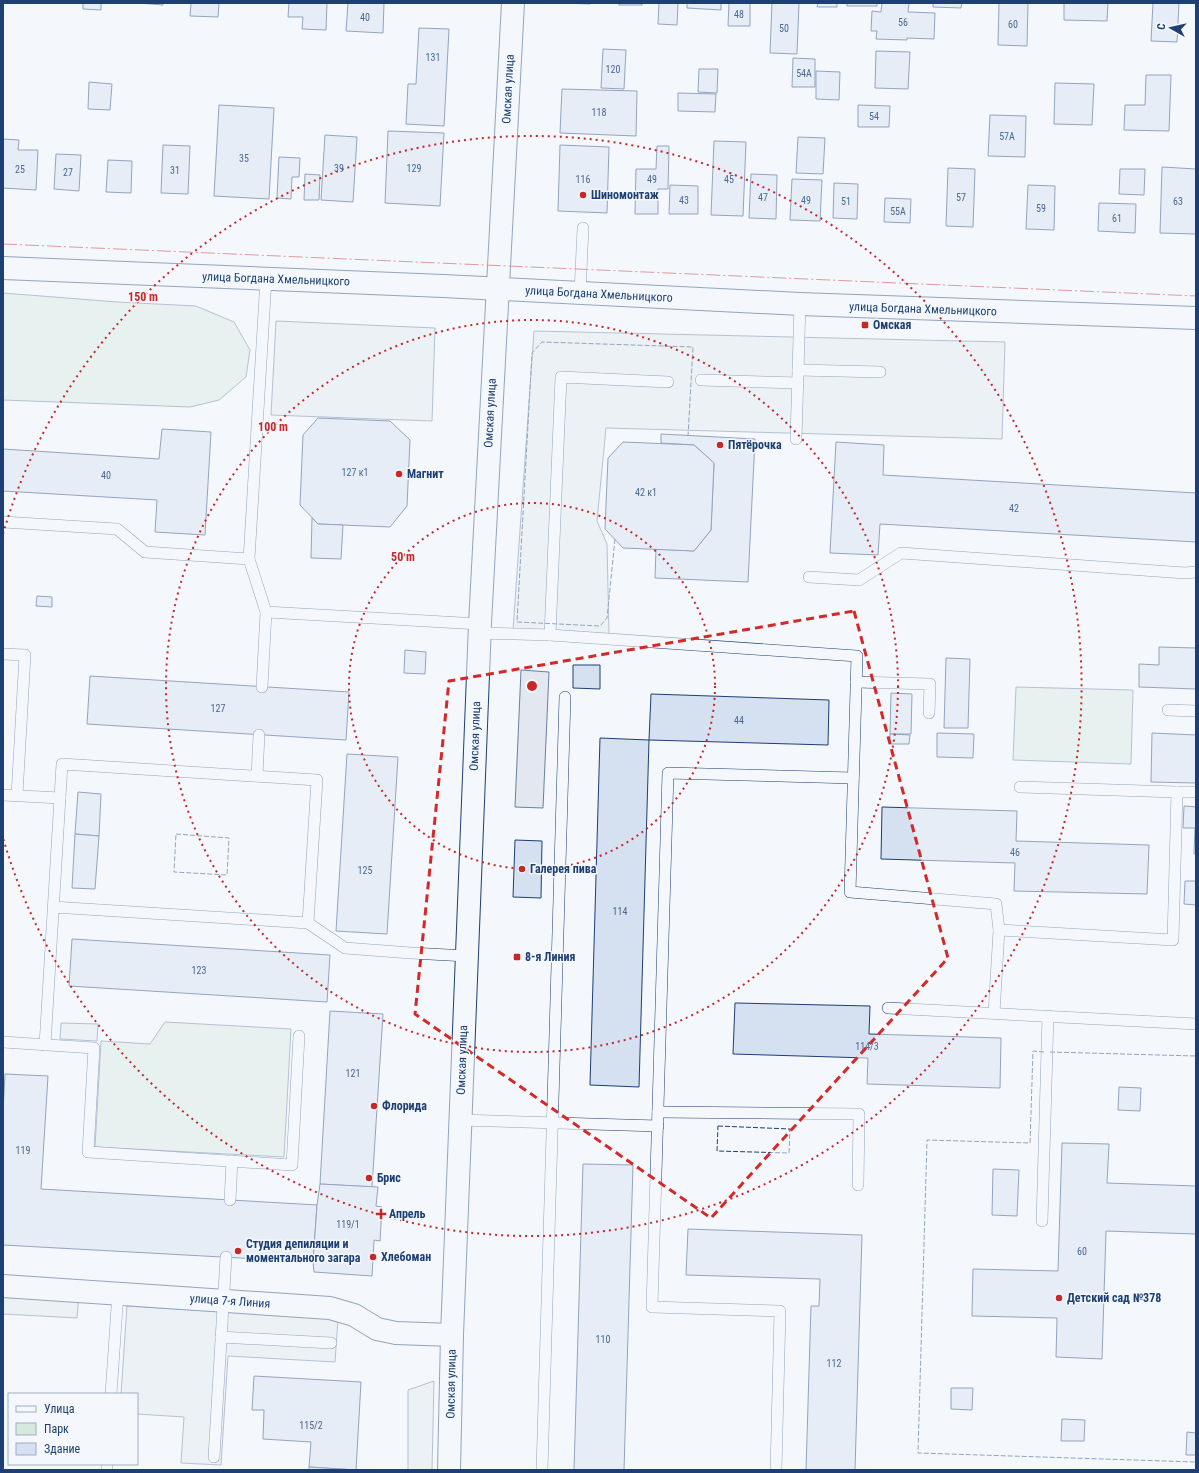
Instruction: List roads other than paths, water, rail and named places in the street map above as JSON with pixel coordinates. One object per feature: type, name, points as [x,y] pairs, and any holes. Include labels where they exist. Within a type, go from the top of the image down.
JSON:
[{"type":"main road","name":"Омская улица","points":[[449,1470],[452,1335],[480,629],[513,3]]},
{"type":"main road","name":"улица Богдана Хмельницкого","points":[[3,268],[498,288],[800,304],[1196,318]]},
{"type":"main road","name":"улица 7-я Линия","points":[[3,1286],[330,1308],[354,1315],[377,1329],[396,1333],[452,1335]]},
{"type":"lane","points":[[580,293],[583,228]]},
{"type":"lane","points":[[262,687],[266,612],[249,559],[266,279]]},
{"type":"lane","points":[[796,439],[800,304]]},
{"type":"lane","points":[[798,370],[880,372]]},
{"type":"lane","points":[[550,635],[561,377],[668,382]]},
{"type":"lane","points":[[701,380],[798,383]]},
{"type":"lane","points":[[3,522],[117,529],[145,552],[249,559]]},
{"type":"lane","points":[[809,577],[859,580],[901,553],[1185,573],[1196,572]]},
{"type":"lane","points":[[266,612],[550,635],[857,656],[850,892],[996,904],[1000,930],[994,1013]]},
{"type":"lane","points":[[3,654],[25,655],[17,796]]},
{"type":"lane","points":[[856,682],[930,684],[929,713]]},
{"type":"lane","points":[[542,1470],[566,697]]},
{"type":"lane","points":[[1168,710],[1196,711]]},
{"type":"lane","points":[[257,776],[259,735]]},
{"type":"lane","points":[[45,1045],[62,764],[317,780],[308,923]]},
{"type":"lane","points":[[776,1470],[780,1311],[652,1307],[668,773],[853,778]]},
{"type":"lane","points":[[1020,787],[1196,792]]},
{"type":"lane","points":[[1000,930],[1173,940],[1177,792]]},
{"type":"lane","points":[[3,795],[60,798]]},
{"type":"lane","points":[[53,907],[308,923],[345,948],[467,956]]},
{"type":"lane","points":[[888,1008],[1196,1024]]},
{"type":"lane","points":[[1042,1221],[1048,1016]]},
{"type":"lane","points":[[3,1042],[94,1048],[88,1152],[292,1165],[300,1036]]},
{"type":"lane","points":[[658,1112],[859,1114],[858,1185]]},
{"type":"lane","points":[[460,1120],[658,1126]]},
{"type":"lane","points":[[230,1200],[232,1161]]},
{"type":"lane","points":[[214,1457],[226,1257]]},
{"type":"lane","points":[[111,1393],[118,1293]]},
{"type":"lane","points":[[221,1337],[331,1343]]},
{"type":"place","name":"Шиномонтаж","points":[[583,195]]},
{"type":"place","name":"Омская","points":[[865,325]]},
{"type":"place","name":"Пятёрочка","points":[[720,445]]},
{"type":"place","name":"Магнит","points":[[399,474]]},
{"type":"place","name":"Галерея пива","points":[[522,869]]},
{"type":"place","name":"8-я Линия","points":[[517,957]]},
{"type":"place","name":"Флорида","points":[[374,1106]]},
{"type":"place","name":"Брис","points":[[369,1178]]},
{"type":"place","name":"Апрель","points":[[381,1214]]},
{"type":"place","name":"Студия депиляции и моментального загара","points":[[238,1251]]},
{"type":"place","name":"Хлебоман","points":[[373,1257]]},
{"type":"place","name":"Детский сад №378","points":[[1059,1298]]}]
